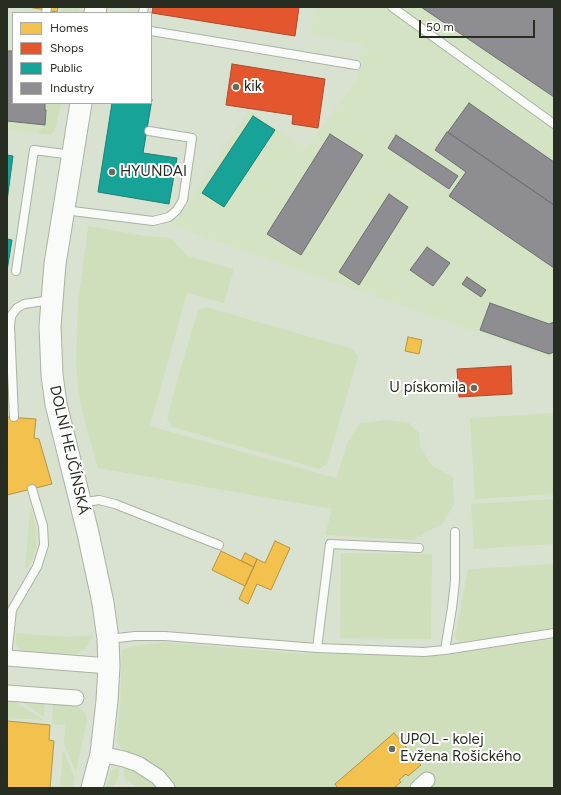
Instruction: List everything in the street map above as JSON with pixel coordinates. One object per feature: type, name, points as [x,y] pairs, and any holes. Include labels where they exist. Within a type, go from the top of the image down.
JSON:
[{"type":"main road","name":"DOLNÍ HEJČÍNSKÁ","points":[[81,104],[55,264],[52,300],[51,351],[56,404],[81,503],[103,603],[108,640],[109,666],[107,701],[101,754],[92,788]]},
{"type":"street","points":[[7,657],[109,666]]},
{"type":"street","points":[[7,693],[76,698]]},
{"type":"street","points":[[101,754],[138,764],[158,777],[167,788]]},
{"type":"lane","points":[[392,7],[554,124]]},
{"type":"lane","points":[[152,31],[356,66]]},
{"type":"lane","points":[[64,210],[153,221],[169,217],[177,210],[183,200],[192,138],[149,131]]},
{"type":"lane","points":[[16,271],[34,150],[72,156]]},
{"type":"lane","points":[[14,417],[10,326],[11,316],[24,304],[52,300]]},
{"type":"lane","points":[[7,657],[12,610],[37,567],[44,545],[42,526],[32,489]]},
{"type":"lane","points":[[81,503],[99,500],[115,504],[219,545]]},
{"type":"lane","points":[[445,650],[455,581],[455,532]]},
{"type":"lane","points":[[317,648],[330,544],[419,548]]},
{"type":"lane","points":[[108,640],[135,636],[165,636],[317,648],[417,651],[445,650],[554,633]]},
{"type":"shaded area","points":[[62,7],[80,7],[79,12],[62,12]]},
{"type":"shaded area","points":[[315,7],[554,7],[554,356],[551,358],[173,226],[248,110],[306,148],[356,81],[362,44],[310,35]]},
{"type":"shaded area","points":[[7,48],[12,49],[12,104],[49,104],[45,135],[7,130]]},
{"type":"shaded area","points":[[45,104],[61,104],[54,131],[50,135],[38,133],[45,125]]},
{"type":"shaded area","points":[[88,226],[146,236],[171,238],[188,256],[234,269],[224,303],[187,293],[150,426],[336,478],[348,441],[360,423],[385,420],[409,423],[419,433],[420,447],[432,466],[453,477],[454,504],[443,523],[413,540],[325,535],[332,509],[98,468],[84,419],[79,394],[76,364],[78,304]]},
{"type":"shaded area","points":[[206,307],[353,349],[358,357],[327,464],[319,469],[172,427],[167,419],[176,384],[198,311]]},
{"type":"shaded area","points":[[554,413],[554,494],[475,499],[470,418]]},
{"type":"shaded area","points":[[554,499],[554,544],[474,549],[471,504]]},
{"type":"shaded area","points":[[31,509],[36,529],[36,547],[33,558],[25,570],[30,510]]},
{"type":"shaded area","points":[[341,553],[432,554],[431,639],[340,638]]},
{"type":"shaded area","points":[[554,564],[554,628],[459,642],[455,637],[468,569]]},
{"type":"shaded area","points":[[16,633],[68,637],[93,635],[85,649],[76,654],[70,655],[23,651],[19,649],[16,644]]},
{"type":"shaded area","points":[[554,639],[554,788],[176,788],[166,773],[144,758],[122,749],[116,740],[120,707],[122,650],[129,647],[162,642],[294,653],[436,656]]},
{"type":"shaded area","points":[[7,701],[14,701],[44,720],[7,718]]},
{"type":"shaded area","points":[[22,702],[45,703],[44,717]]},
{"type":"shaded area","points":[[53,704],[78,707],[86,714],[87,720],[76,772],[64,744],[65,725],[52,724]]},
{"type":"shaded area","points":[[63,750],[75,778],[72,788],[60,788]]},
{"type":"shaded area","points":[[120,767],[116,784],[111,787],[106,787],[111,771]]},
{"type":"shaded area","points":[[125,767],[137,772],[157,788],[138,788],[125,778],[123,774]]},
{"type":"building: Homes","points":[[28,7],[58,7],[57,12]]},
{"type":"building: Homes","points":[[408,337],[422,340],[419,354],[405,351]]},
{"type":"building: Homes","points":[[7,417],[36,419],[34,438],[39,439],[52,484],[7,495]]},
{"type":"building: Homes","points":[[275,541],[290,548],[271,590],[257,584],[248,604],[239,599],[257,559],[265,563]]},
{"type":"building: Homes","points":[[221,551],[254,567],[245,586],[212,570]]},
{"type":"building: Homes","points":[[245,553],[257,559],[254,567],[241,561]]},
{"type":"building: Homes","points":[[7,721],[50,725],[49,740],[54,741],[50,788],[7,788]]},
{"type":"building: Homes","name":"UPOL - kolej Evžena Rošického","points":[[394,733],[421,765],[408,776],[406,774],[399,780],[401,782],[394,788],[335,788],[337,787],[335,784]]},
{"type":"building: Shops","points":[[153,7],[299,7],[295,36],[152,13]]},
{"type":"building: Shops","points":[[232,64],[325,79],[318,128],[292,124],[293,115],[226,105]]},
{"type":"building: Shops","points":[[511,366],[512,394],[459,397],[457,369]]},
{"type":"building: Public","points":[[112,104],[151,104],[143,153],[177,158],[169,204],[98,192]]},
{"type":"building: Public","points":[[253,116],[275,130],[224,207],[202,193]]},
{"type":"building: Public","points":[[7,155],[13,156],[7,201]]},
{"type":"building: Public","points":[[7,239],[12,240],[7,271]]},
{"type":"building: Industry","points":[[421,7],[554,7],[554,97]]},
{"type":"building: Industry","points":[[7,51],[12,51],[12,104],[45,104],[45,125],[7,121]]},
{"type":"building: Industry","points":[[469,103],[554,162],[554,205],[448,132]]},
{"type":"building: Industry","points":[[447,132],[554,205],[554,268],[449,196],[466,172],[435,150]]},
{"type":"building: Industry","points":[[330,134],[363,155],[301,255],[267,234]]},
{"type":"building: Industry","points":[[396,135],[458,176],[449,189],[388,148]]},
{"type":"building: Industry","points":[[389,194],[408,207],[359,285],[339,272]]},
{"type":"building: Industry","points":[[427,247],[450,263],[433,286],[410,270]]},
{"type":"building: Industry","points":[[467,277],[486,290],[481,297],[462,284]]},
{"type":"building: Industry","points":[[490,303],[549,324],[554,322],[554,352],[549,354],[480,330]]},
{"type":"place","name":"kik","points":[[236,87]]},
{"type":"place","name":"HYUNDAI","points":[[112,172]]},
{"type":"place","name":"U pískomila","points":[[474,388]]},
{"type":"place","name":"UPOL - kolej Evžena Rošického","points":[[392,749]]}]
